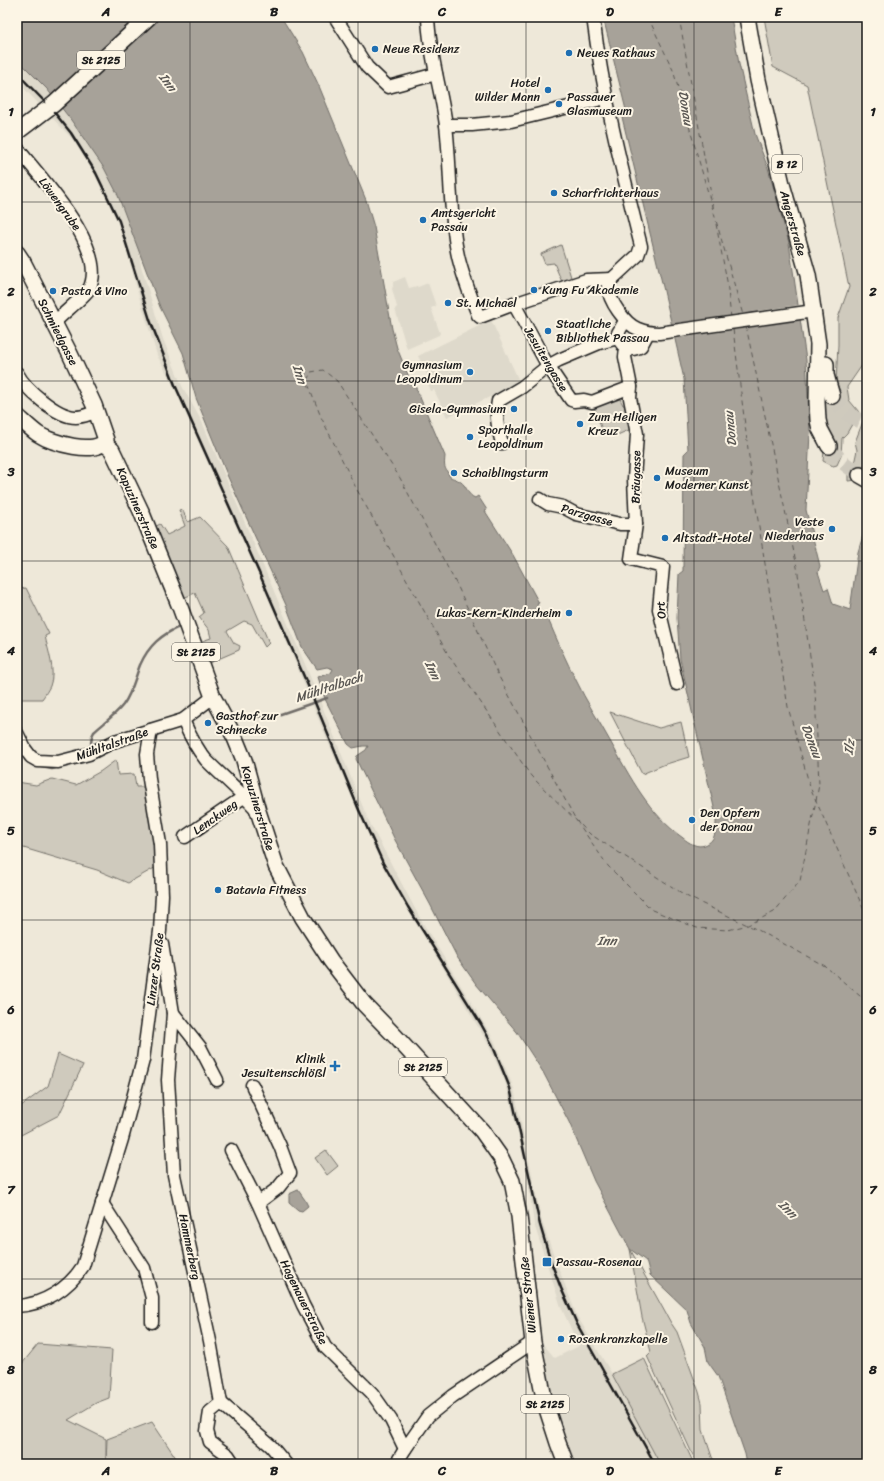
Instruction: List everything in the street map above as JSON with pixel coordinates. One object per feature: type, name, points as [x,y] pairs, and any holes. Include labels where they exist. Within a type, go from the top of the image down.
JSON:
[{"type":"main road","name":"St 2125","points":[[17,132],[54,104],[149,17]]},
{"type":"main road","name":"Angerstraße","points":[[747,17],[758,80],[782,184],[808,276],[818,344],[818,420],[820,429],[829,446]]},
{"type":"main road","name":"Angerstraße","points":[[756,17],[791,182],[816,268],[813,311],[827,344],[826,375],[832,396]]},
{"type":"main road","name":"Schmiedgasse","points":[[17,253],[54,323],[97,412],[106,435],[106,440],[97,445]]},
{"type":"main road","points":[[17,416],[38,434],[51,441],[64,445],[97,445]]},
{"type":"main road","name":"Kapuzinerstraße","points":[[97,445],[112,450],[141,511],[180,607],[214,698],[235,738],[244,760],[258,811],[276,866],[304,918],[331,961],[364,1004],[482,1131]]},
{"type":"main road","name":"Wiener Straße","points":[[482,1131],[501,1158],[512,1181],[519,1216],[533,1342],[545,1403],[566,1464]]},
{"type":"street","points":[[335,17],[367,67],[388,87],[436,74]]},
{"type":"street","points":[[428,17],[436,74],[446,125],[450,195],[456,250],[460,266],[480,318],[514,304],[586,280],[612,278]]},
{"type":"street","points":[[594,17],[606,98],[622,170],[642,246],[638,255],[612,278],[608,288],[620,315],[625,321],[637,329],[654,333],[813,311]]},
{"type":"street","points":[[446,125],[472,125],[511,121],[606,98]]},
{"type":"street","name":"Löwengrube","points":[[17,148],[57,197],[78,227],[86,244],[91,262],[93,278],[88,290],[54,323]]},
{"type":"street","name":"Jesuitengasse","points":[[514,304],[548,366],[571,400],[584,400],[592,402],[631,387]]},
{"type":"street","points":[[625,321],[618,333],[618,338],[620,343],[626,348],[633,349],[641,346],[654,333]]},
{"type":"street","points":[[502,442],[499,434],[496,410],[498,401],[522,387],[548,366],[559,360],[599,343],[618,338]]},
{"type":"street","name":"Bräugasse","points":[[626,348],[625,357],[631,387],[630,398],[637,434],[634,479],[636,524],[631,559]]},
{"type":"street","points":[[17,373],[21,381],[32,391],[63,414],[76,416],[97,412]]},
{"type":"street","name":"Parzgasse","points":[[540,500],[548,504],[563,507],[576,514],[620,524],[636,524]]},
{"type":"street","name":"Ort","points":[[631,559],[663,567],[660,609],[677,684]]},
{"type":"street","name":"Mühltalstraße","points":[[17,733],[30,757],[38,761],[58,762],[89,754],[115,742],[183,720],[214,698]]},
{"type":"street","name":"Lenckweg","points":[[183,720],[193,742],[206,759],[245,796],[258,811]]},
{"type":"street","name":"Linzer Straße","points":[[17,1306],[37,1303],[50,1297],[76,1277],[83,1266],[122,1139],[143,1060],[160,931],[162,894],[160,844],[149,779],[148,754],[151,730]]},
{"type":"street","name":"Lenckweg","points":[[185,837],[245,796]]},
{"type":"street","name":"Hammerberg","points":[[160,931],[173,1013],[168,1080],[174,1175],[222,1403]]},
{"type":"street","name":"Hammerberg","points":[[173,1013],[200,1048],[217,1080]]},
{"type":"street","points":[[252,1085],[290,1173],[278,1188],[258,1203]]},
{"type":"street","name":"Hagenauerstraße","points":[[231,1150],[258,1203],[303,1305],[325,1347],[372,1393],[391,1420],[405,1449]]},
{"type":"street","points":[[102,1203],[144,1268],[152,1298],[152,1322]]},
{"type":"street","points":[[396,1464],[428,1416],[453,1396],[533,1342]]},
{"type":"street","points":[[234,1464],[228,1455],[210,1442],[207,1430],[210,1412],[222,1403],[271,1446],[286,1464]]},
{"type":"shaded area","points":[[764,17],[866,17],[867,20],[867,358],[847,387],[849,400],[859,412],[847,433],[842,438],[841,456],[837,465],[833,466],[823,461],[824,451],[834,441],[826,421],[823,404],[840,391],[836,382],[838,318],[849,287],[807,85],[773,67]]},
{"type":"shaded area","points":[[17,59],[47,89],[71,120],[104,168],[117,193],[139,252],[141,266],[163,339],[182,386],[202,422],[305,664],[369,822],[421,920],[494,1040],[514,1089],[542,1222],[577,1316],[612,1374],[660,1464],[572,1464],[553,1411],[537,1337],[555,1358],[579,1346],[561,1307],[534,1224],[525,1160],[505,1081],[487,1042],[426,939],[365,826],[325,735],[268,596],[174,387],[157,355],[118,220],[105,192],[79,146],[17,81]]},
{"type":"shaded area","points":[[561,245],[571,277],[562,282],[554,263],[545,264],[541,254]]},
{"type":"shaded area","points":[[405,277],[409,288],[418,287],[428,283],[436,306],[431,308],[440,333],[439,335],[407,349],[395,309],[397,307],[392,289],[393,282]]},
{"type":"shaded area","name":"Gymnasium Leopoldinum","points":[[491,320],[520,383],[447,417],[434,390],[431,391],[428,384],[431,382],[418,356]]},
{"type":"shaded area","points":[[619,397],[624,405],[631,429],[613,437],[610,431],[603,433],[594,407]]},
{"type":"shaded area","points":[[867,411],[867,461],[856,480],[848,481],[848,469],[854,464],[857,450],[855,442]]},
{"type":"shaded area","points":[[182,509],[188,522],[200,517],[228,546],[269,643],[265,647],[252,624],[244,621],[227,631],[234,643],[240,646],[239,650],[209,663],[199,642],[211,638],[209,630],[199,617],[204,613],[195,593],[181,599],[153,528],[160,524],[167,535],[185,526],[179,510]]},
{"type":"shaded area","points":[[26,588],[49,634],[45,636],[51,661],[52,680],[42,699],[17,699],[17,589]]},
{"type":"shaded area","points":[[610,712],[659,728],[681,722],[689,757],[663,765],[642,774]]},
{"type":"shaded area","points":[[116,760],[118,775],[134,774],[136,787],[145,787],[158,866],[128,883],[97,870],[17,846],[17,782],[36,785],[52,779],[76,785],[101,771]]},
{"type":"shaded area","points":[[58,1054],[83,1065],[59,1115],[17,1137],[17,1109],[48,1086]]},
{"type":"shaded area","points":[[326,1150],[338,1166],[327,1175],[315,1158]]},
{"type":"shaded area","points":[[630,1249],[677,1332],[699,1392],[702,1403],[703,1430],[712,1457],[716,1464],[697,1464],[647,1356],[651,1352],[642,1317]]},
{"type":"shaded area","points":[[38,1344],[112,1350],[109,1398],[96,1403],[68,1420],[106,1439],[106,1464],[17,1464],[17,1370]]},
{"type":"shaded area","points":[[644,1358],[694,1464],[660,1464],[612,1374]]},
{"type":"shaded area","points":[[152,1422],[180,1464],[106,1464],[107,1439]]},
{"type":"water","name":"Inn","points":[[17,17],[281,17],[303,52],[319,86],[366,200],[374,227],[392,329],[397,348],[411,382],[413,381],[445,456],[445,467],[450,477],[462,483],[468,492],[475,498],[478,496],[487,510],[485,511],[513,555],[539,603],[537,604],[545,620],[548,619],[584,696],[641,794],[660,818],[671,828],[688,842],[702,846],[709,843],[714,837],[716,829],[716,816],[680,659],[677,618],[679,574],[683,571],[684,454],[688,450],[684,379],[621,113],[626,110],[603,17],[731,17],[739,64],[755,134],[768,168],[789,243],[806,360],[810,433],[806,510],[820,566],[818,572],[824,590],[828,588],[833,604],[850,610],[858,552],[867,522],[867,1464],[747,1464],[745,1454],[718,1376],[708,1362],[705,1347],[691,1323],[687,1310],[650,1275],[646,1261],[630,1249],[594,1181],[569,1122],[543,1072],[517,1032],[476,984],[457,957],[395,840],[356,759],[357,756],[366,750],[368,746],[353,748],[348,744],[325,699],[318,677],[331,673],[333,669],[327,667],[317,669],[302,647],[286,605],[228,477],[196,398],[183,353],[160,307],[117,193],[104,168],[71,120],[47,89],[17,59]]},
{"type":"water","points":[[298,1190],[308,1206],[302,1211],[298,1210],[289,1202],[289,1194]]},
{"type":"pier","points":[[799,305],[801,320],[673,339],[670,324]]},
{"type":"waterway","points":[[91,743],[94,732],[123,705],[147,652],[156,641],[167,633],[181,626]]},
{"type":"waterway","name":"Mühltalbach","points":[[232,716],[275,716],[327,698]]},
{"type":"waterway","name":"Mühltalbach","points":[[36,766],[52,769],[59,767]]},
{"type":"ferry route","points":[[648,17],[673,70],[743,315]]},
{"type":"ferry route","points":[[679,17],[714,211]]},
{"type":"ferry route","points":[[716,224],[727,281],[731,318]]},
{"type":"ferry route","points":[[746,326],[797,567],[815,690],[819,785],[800,881],[774,912],[748,925],[728,930],[697,928],[652,910],[608,866],[576,820],[497,673],[458,587],[400,478],[337,381],[323,370],[311,372],[307,381],[321,417],[356,488],[449,656],[531,776],[590,834],[688,897],[758,930],[825,966],[867,1002]]},
{"type":"ferry route","points":[[733,329],[753,489],[788,707],[810,787],[867,917]]},
{"type":"tunnel","points":[[832,396],[847,413],[856,419],[867,423]]},
{"type":"tunnel","points":[[829,446],[841,461],[860,475]]},
{"type":"railway","points":[[17,73],[45,102]]},
{"type":"railway","points":[[54,112],[71,133],[96,173],[119,221],[150,320],[175,385],[260,575],[309,688],[359,810],[383,863],[408,907],[492,1044],[510,1088],[540,1225],[551,1262],[561,1288],[577,1324],[655,1464]]},
{"type":"place","name":"Neue Residenz","points":[[375,49]]},
{"type":"place","name":"Neues Rathaus","points":[[569,53]]},
{"type":"place","name":"Hotel Wilder Mann","points":[[548,90]]},
{"type":"place","name":"Passauer Glasmuseum","points":[[559,104]]},
{"type":"place","name":"Scharfrichterhaus","points":[[554,193]]},
{"type":"place","name":"Amtsgericht Passau","points":[[423,220]]},
{"type":"place","name":"Kung Fu Akademie","points":[[534,290]]},
{"type":"place","name":"Pasta & Vino","points":[[53,291]]},
{"type":"place","name":"St. Michael","points":[[448,303]]},
{"type":"place","name":"Staatliche Bibliothek Passau","points":[[548,331]]},
{"type":"place","name":"Gymnasium Leopoldinum","points":[[470,372]]},
{"type":"place","name":"Gisela-Gymnasium","points":[[514,409]]},
{"type":"place","name":"Zum Heiligen Kreuz","points":[[580,424]]},
{"type":"place","name":"Sporthalle Leopoldinum","points":[[470,437]]},
{"type":"place","name":"Schaiblingsturm","points":[[454,473]]},
{"type":"place","name":"Museum Moderner Kunst","points":[[657,478]]},
{"type":"place","name":"Veste Niederhaus","points":[[832,529]]},
{"type":"place","name":"Altstadt-Hotel","points":[[665,538]]},
{"type":"place","name":"Lukas-Kern-Kinderheim","points":[[569,613]]},
{"type":"place","name":"Gasthof zur Schnecke","points":[[208,723]]},
{"type":"place","name":"Den Opfern der Donau","points":[[692,820]]},
{"type":"place","name":"Batavia Fitness","points":[[218,890]]},
{"type":"place","name":"Klinik Jesuitenschlößl","points":[[335,1066]]},
{"type":"place","name":"Passau-Rosenau","points":[[547,1262]]},
{"type":"place","name":"Rosenkranzkapelle","points":[[561,1339]]},
{"type":"water label","name":"Donau","points":[[686,108]]},
{"type":"water label","name":"Donau","points":[[730,429]]},
{"type":"water label","name":"Donau","points":[[812,741]]},
{"type":"water label","name":"Ilz","points":[[849,747]]}]
